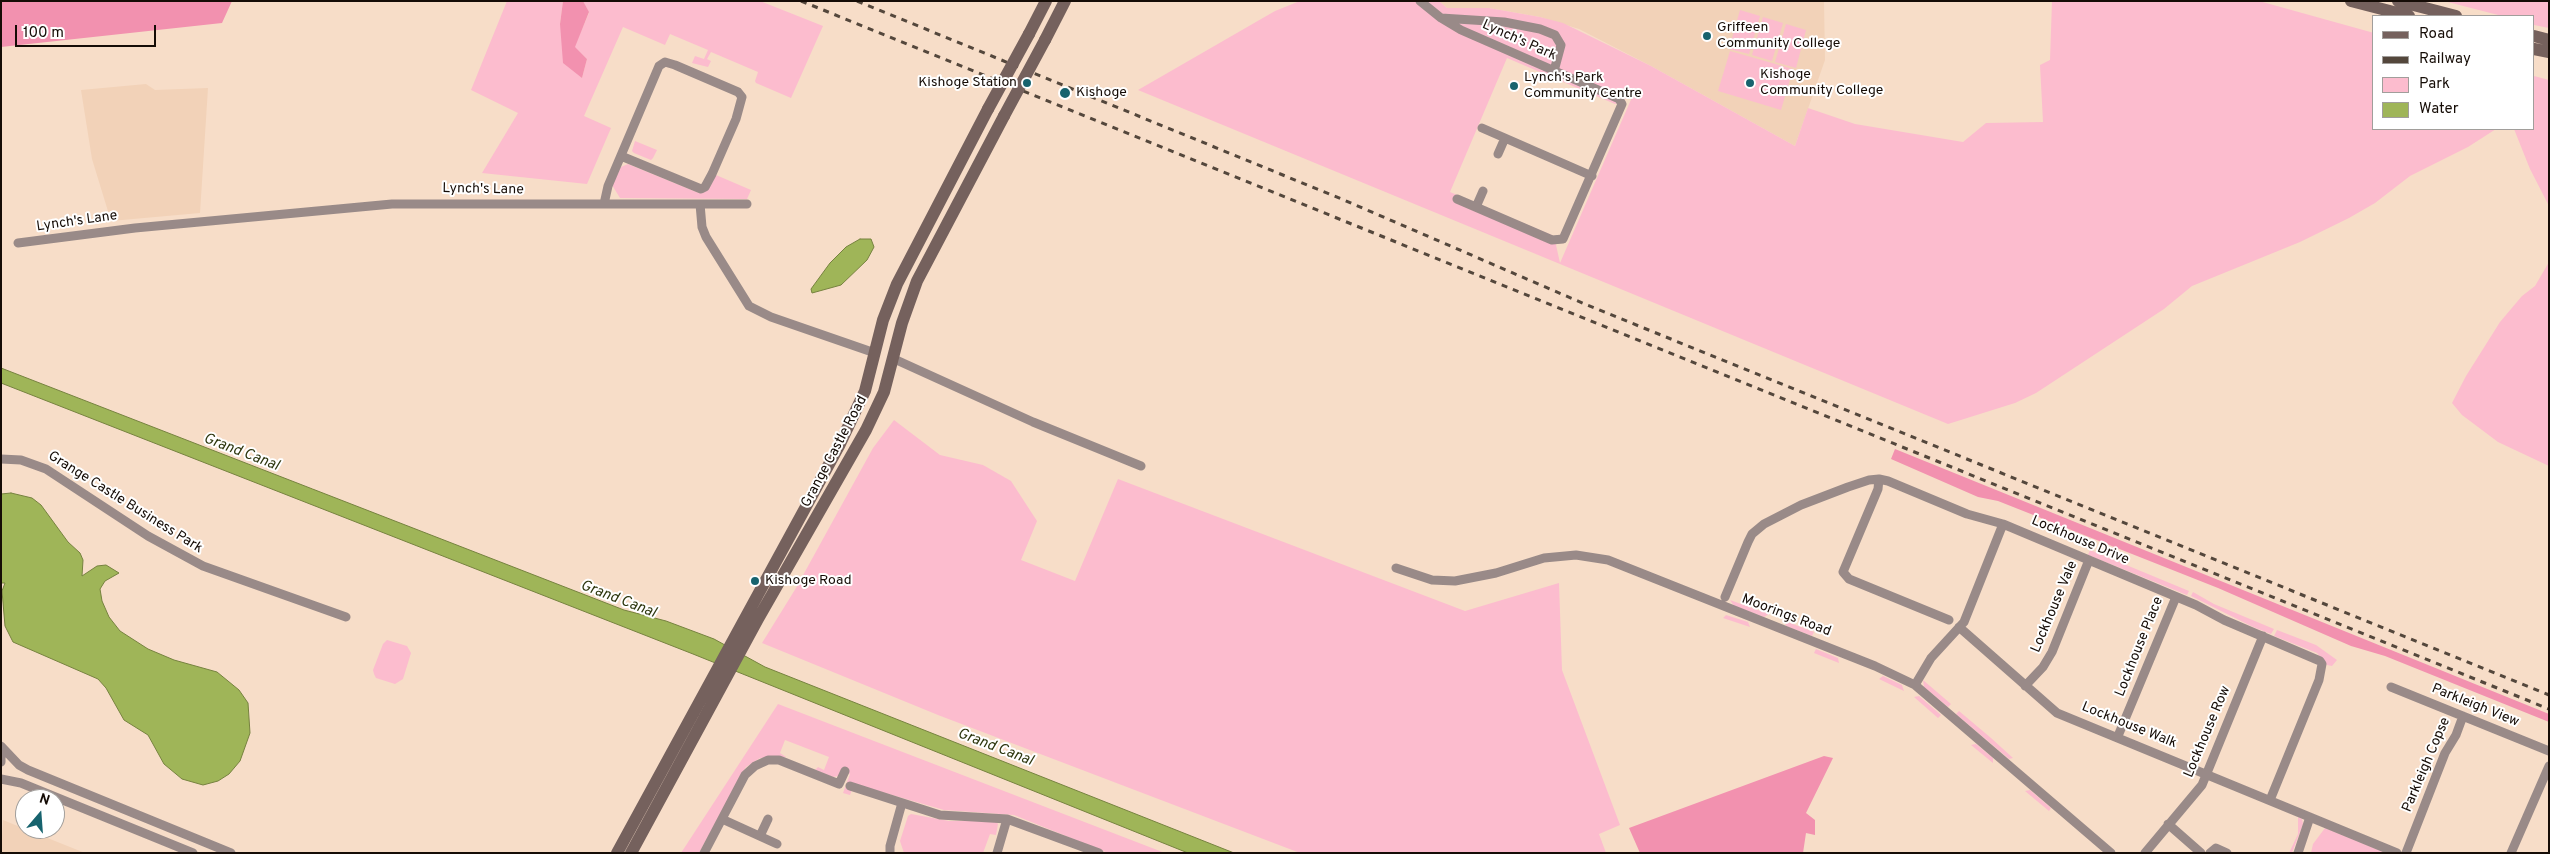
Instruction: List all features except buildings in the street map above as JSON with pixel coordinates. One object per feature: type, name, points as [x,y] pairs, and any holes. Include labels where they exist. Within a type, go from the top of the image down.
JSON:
[{"type":"main road","name":"Grange Castle Road","points":[[617,853],[752,618],[839,446],[865,390],[883,320],[897,284],[1046,1]]},
{"type":"main road","name":"Grange Castle Road","points":[[752,618],[869,424],[884,392],[892,358],[917,281],[1065,1]]},
{"type":"main road","points":[[2351,1],[2405,15]]},
{"type":"main road","points":[[2398,1],[2452,15]]},
{"type":"main road","points":[[2535,36],[2549,40]]},
{"type":"main road","points":[[2535,48],[2549,52]]},
{"type":"main road","name":"Grange Castle Road","points":[[631,853],[710,694]]},
{"type":"street","name":"Lynch's Park","points":[[1420,1],[1441,18],[1461,30],[1618,99],[1622,104],[1566,234],[1558,241],[1457,199]]},
{"type":"street","points":[[1441,18],[1504,22],[1540,29],[1555,35],[1561,45],[1554,71]]},
{"type":"street","points":[[604,204],[608,186],[659,66],[665,62],[738,92],[742,96],[736,119],[712,174],[705,187],[701,189],[621,156]]},
{"type":"street","points":[[1482,128],[1592,176]]},
{"type":"street","points":[[1498,154],[1505,138]]},
{"type":"street","points":[[1476,207],[1482,190]]},
{"type":"street","name":"Lynch's Lane","points":[[18,244],[135,228],[392,204],[747,204]]},
{"type":"street","points":[[700,204],[702,227],[706,237],[749,306],[771,317],[874,353]]},
{"type":"street","points":[[892,358],[1065,436],[1141,466]]},
{"type":"street","name":"Grange Castle Business Park","points":[[1,459],[21,460],[46,469],[148,536],[203,566],[346,616]]},
{"type":"street","points":[[1724,597],[1752,534],[1764,524],[1801,505],[1862,482],[1879,479],[1878,489],[1843,572],[1849,579],[1949,620]]},
{"type":"street","name":"Lockhouse Drive","points":[[1879,479],[1967,514],[2003,524],[2176,596],[2320,660],[2322,664],[2320,680],[2270,800]]},
{"type":"street","points":[[1915,686],[1931,658],[1959,627],[1967,615],[2003,524]]},
{"type":"street","name":"Moorings Road","points":[[1396,568],[1432,580],[1455,581],[1496,573],[1544,558],[1576,555],[1608,560],[1875,666],[1915,686],[2111,853]]},
{"type":"street","name":"Lockhouse Vale","points":[[2025,686],[2043,667],[2052,652],[2089,560]]},
{"type":"street","name":"Lockhouse Place","points":[[2118,736],[2176,596]]},
{"type":"street","name":"Lockhouse Walk","points":[[1959,627],[2057,712],[2397,853]]},
{"type":"street","name":"Lockhouse Row","points":[[2145,853],[2202,784],[2208,774],[2263,636]]},
{"type":"street","name":"Parkleigh View","points":[[2391,687],[2549,751]]},
{"type":"street","name":"Parkleigh Copse","points":[[2406,853],[2445,753],[2456,735],[2463,716]]},
{"type":"street","points":[[1,748],[1,762]]},
{"type":"street","points":[[1,748],[19,765],[28,770],[231,853]]},
{"type":"street","points":[[704,853],[745,775],[755,766],[779,760],[839,784],[845,771]]},
{"type":"street","points":[[2511,853],[2549,766]]},
{"type":"street","points":[[1,779],[21,783],[193,853]]},
{"type":"street","points":[[850,786],[940,814],[1007,819],[1100,853]]},
{"type":"street","points":[[890,853],[890,846],[902,803]]},
{"type":"street","points":[[2298,853],[2310,817]]},
{"type":"street","points":[[722,819],[777,844]]},
{"type":"street","points":[[760,836],[768,819]]},
{"type":"street","points":[[997,853],[1007,819]]},
{"type":"street","points":[[2168,824],[2201,853]]},
{"type":"street","points":[[2210,853],[2216,848],[2227,853]]},
{"type":"shaded area","points":[[1,1],[232,1],[222,23],[1,47]]},
{"type":"shaded area","points":[[563,1],[583,1],[589,12],[575,47],[587,59],[582,78],[563,63],[560,24]]},
{"type":"shaded area","name":"Kishoge Community College","points":[[1439,1],[1824,1],[1825,60],[1795,146],[1651,66],[1579,29],[1540,17],[1489,8],[1447,8]]},
{"type":"shaded area","points":[[146,84],[155,90],[208,88],[200,213],[111,221],[92,159],[81,90]]},
{"type":"shaded area","points":[[1895,449],[2549,714],[2549,722],[2385,656],[2351,646],[2218,588],[1998,501],[1978,497],[1891,459]]},
{"type":"shaded area","points":[[1824,756],[1833,758],[1806,813],[1815,820],[1815,835],[1806,833],[1803,853],[1640,853],[1629,828]]},
{"type":"shaded area","points":[[3,820],[15,825],[15,839],[50,839],[85,853],[1,853]]},
{"type":"green space","points":[[507,1],[563,1],[560,24],[582,78],[587,59],[574,47],[589,13],[583,1],[760,1],[823,26],[791,98],[756,83],[758,72],[711,52],[707,59],[711,61],[708,67],[692,63],[695,56],[704,59],[708,50],[670,34],[665,45],[623,27],[584,116],[611,128],[587,184],[482,173],[518,113],[471,90]]},
{"type":"green space","points":[[1300,1],[1439,1],[1447,8],[1489,8],[1563,23],[1651,66],[1795,146],[1808,108],[1855,124],[1963,142],[1986,123],[2043,122],[2040,65],[2050,60],[2052,1],[2259,1],[2372,32],[2372,130],[2494,130],[2468,147],[2410,176],[2375,203],[2349,218],[2300,242],[2192,286],[2164,309],[2036,393],[2015,403],[1948,424],[1138,90],[1275,11]],"holes":[[[1507,58],[1615,104],[1633,95],[1560,263],[1554,236],[1450,192]]]},
{"type":"green space","points":[[2444,1],[2549,1],[2549,28],[2535,25],[2535,15],[2498,15]]},
{"type":"green space","points":[[1740,10],[1760,16],[1749,54],[1729,49]]},
{"type":"green space","points":[[1763,17],[1783,23],[1772,61],[1752,55]]},
{"type":"green space","points":[[1786,24],[1806,30],[1796,68],[1775,62]]},
{"type":"green space","points":[[1730,51],[1793,69],[1781,110],[1718,91]]},
{"type":"green space","points":[[2535,76],[2549,80],[2549,206],[2530,169],[2514,130],[2535,130]]},
{"type":"green space","points":[[635,141],[657,150],[651,160],[632,151]]},
{"type":"green space","points":[[628,164],[699,193],[706,191],[716,175],[751,190],[747,199],[620,198],[612,185],[621,167]]},
{"type":"green space","points":[[2549,262],[2549,466],[2498,442],[2462,415],[2452,403],[2466,376],[2500,322],[2522,296],[2535,286]]},
{"type":"green space","points":[[894,420],[940,455],[983,465],[1011,481],[1037,521],[1021,560],[1075,581],[1118,479],[1465,611],[1559,583],[1562,670],[1620,825],[1599,834],[1606,853],[1300,853],[938,715],[762,643],[796,588],[873,448]]},
{"type":"green space","points":[[2090,550],[2189,591],[2187,595],[2088,555]]},
{"type":"green space","points":[[2193,592],[2214,604],[2274,629],[2271,634],[2253,627],[2191,596]]},
{"type":"green space","points":[[1730,600],[1769,614],[1764,617],[1734,606]]},
{"type":"green space","points":[[1726,615],[1748,622],[1750,627],[1723,618]]},
{"type":"green space","points":[[1785,621],[1814,632],[1812,636],[1786,626]]},
{"type":"green space","points":[[2277,630],[2316,645],[2337,660],[2332,666],[2327,665],[2317,653],[2274,636]]},
{"type":"green space","points":[[387,640],[407,646],[411,653],[403,679],[395,684],[376,678],[373,670],[383,644]]},
{"type":"green space","points":[[1816,649],[1838,658],[1839,663],[1814,653]]},
{"type":"green space","points":[[1883,676],[1902,685],[1904,691],[1879,679]]},
{"type":"green space","points":[[1923,680],[1951,704],[1948,707],[1924,687]]},
{"type":"green space","points":[[1919,696],[1941,715],[1938,718],[1914,697]]},
{"type":"green space","points":[[778,704],[1165,853],[1108,853],[1014,815],[944,810],[854,784],[850,795],[843,793],[850,774],[842,771],[838,776],[833,777],[815,770],[818,767],[824,770],[829,757],[785,740],[780,753],[786,757],[760,758],[746,767],[699,853],[681,853]]},
{"type":"green space","points":[[1959,711],[2013,758],[2009,759],[1956,714]]},
{"type":"green space","points":[[1976,744],[1993,758],[1993,763],[1971,745]]},
{"type":"green space","points":[[2030,790],[2051,808],[2049,811],[2025,791]]},
{"type":"green space","points":[[911,814],[949,821],[996,821],[998,824],[996,835],[990,834],[983,853],[904,853],[900,841],[908,816]]},
{"type":"green space","points":[[2298,817],[2302,819],[2303,824],[2292,853],[2289,853],[2298,834]]},
{"type":"green space","points":[[2325,828],[2386,853],[2311,853],[2313,844]]},
{"type":"water","points":[[860,239],[871,239],[874,247],[867,260],[841,285],[812,293],[811,289],[830,263],[846,247]]},
{"type":"water","points":[[1,368],[624,610],[666,621],[714,639],[765,667],[1234,853],[1188,853],[693,654],[1,383]]},
{"type":"water","points":[[11,493],[32,498],[41,505],[68,542],[80,553],[83,560],[82,576],[97,566],[106,565],[119,573],[105,581],[100,589],[102,601],[109,617],[120,631],[148,649],[174,660],[217,672],[239,690],[248,703],[250,733],[240,761],[229,774],[218,781],[203,785],[182,779],[164,764],[148,735],[124,720],[106,688],[98,679],[13,642],[5,626],[2,591],[5,583],[1,583],[1,494]]},
{"type":"railway","points":[[801,1],[2549,709]]},
{"type":"railway","points":[[857,1],[1344,200],[1587,305],[2549,695]]},
{"type":"place","name":"Griffeen Community College","points":[[1707,36]]},
{"type":"place","name":"Kishoge Station","points":[[1027,83]]},
{"type":"place","name":"Kishoge Community College","points":[[1750,83]]},
{"type":"place","name":"Lynch's Park Community Centre","points":[[1514,86]]},
{"type":"place","name":"Kishoge","points":[[1065,93]]},
{"type":"place","name":"Kishoge Road","points":[[755,581]]},
{"type":"water label","name":"Grand Canal","points":[[241,453]]},
{"type":"water label","name":"Grand Canal","points":[[618,600]]},
{"type":"water label","name":"Grand Canal","points":[[995,748]]}]
